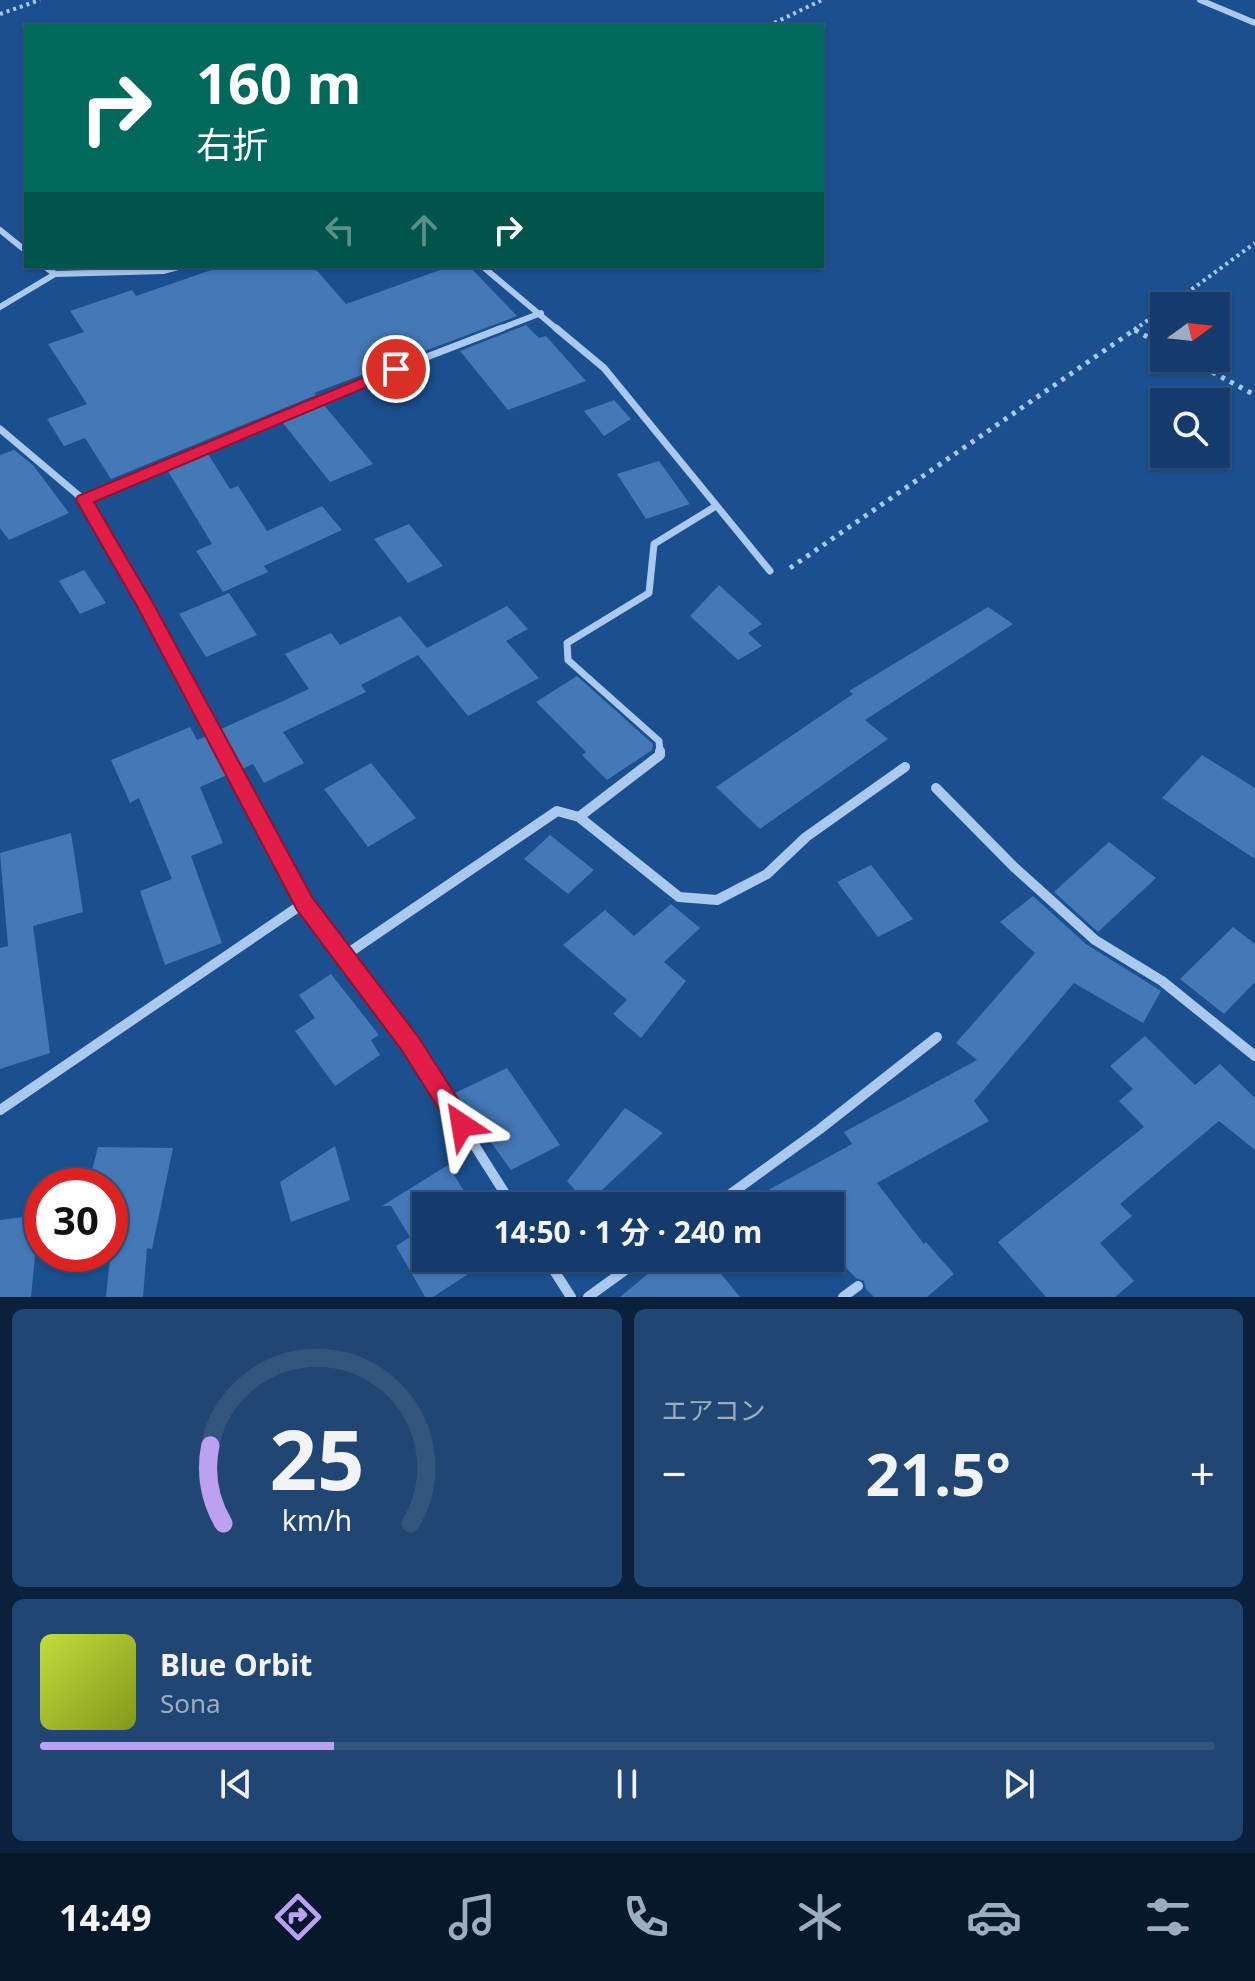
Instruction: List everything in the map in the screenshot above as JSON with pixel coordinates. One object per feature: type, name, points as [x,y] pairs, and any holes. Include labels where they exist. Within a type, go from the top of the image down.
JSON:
[{"type":"street","points":[[1200,0],[1255,23]]},
{"type":"street","points":[[0,230],[24,249]]},
{"type":"street","points":[[47,268],[55,274]]},
{"type":"street","points":[[0,307],[55,274],[163,271],[174,268]]},
{"type":"street","points":[[485,268],[604,368],[667,441],[770,571]]},
{"type":"street","points":[[84,500],[367,380],[541,313]]},
{"type":"street","points":[[0,429],[84,500],[145,605],[304,903],[411,1045],[504,1192]]},
{"type":"street","points":[[579,817],[660,755],[659,741],[568,660],[567,643],[649,593],[654,544],[716,506]]},
{"type":"street","points":[[344,956],[557,811],[579,817],[679,897],[717,900],[767,874],[806,837],[905,767]]},
{"type":"street","points":[[936,788],[1014,867],[1095,940],[1162,981],[1255,1056]]},
{"type":"street","points":[[0,1110],[304,903]]},
{"type":"street","points":[[733,1192],[937,1037]]},
{"type":"street","points":[[555,1272],[571,1297]]},
{"type":"street","points":[[588,1297],[623,1272]]},
{"type":"street","points":[[843,1297],[858,1286]]},
{"type":"path","points":[[0,14],[40,0]]},
{"type":"path","points":[[772,24],[822,0]]},
{"type":"path","points":[[1188,292],[1255,243]]},
{"type":"path","points":[[770,571],[791,568],[1150,319]]},
{"type":"path","points":[[1135,330],[1150,338]]},
{"type":"path","points":[[1212,372],[1255,395]]},
{"type":"building","points":[[217,268],[315,268],[346,304],[445,268],[471,268],[517,316],[314,393],[316,395],[111,479],[85,438],[64,446],[47,419],[87,404],[48,344],[84,332],[70,311],[132,290],[136,296]]},
{"type":"building","points":[[526,325],[539,338],[546,336],[586,381],[508,410],[460,351]]},
{"type":"building","points":[[614,400],[631,419],[604,436],[584,411]]},
{"type":"building","points":[[324,405],[373,464],[330,482],[283,423]]},
{"type":"building","points":[[14,450],[33,465],[69,513],[9,540],[0,528],[0,455]]},
{"type":"building","points":[[208,454],[230,489],[238,486],[267,531],[322,506],[342,530],[264,566],[268,572],[223,592],[196,551],[212,544],[168,471]]},
{"type":"building","points":[[659,461],[690,504],[646,519],[617,474]]},
{"type":"building","points":[[409,524],[443,566],[408,583],[374,539]]},
{"type":"building","points":[[84,570],[106,603],[80,614],[59,581]]},
{"type":"building","points":[[719,585],[762,624],[748,633],[762,646],[738,660],[690,616]]},
{"type":"building","points":[[229,593],[257,635],[206,657],[179,614]]},
{"type":"building","points":[[507,606],[528,629],[506,641],[539,678],[468,716],[418,655],[361,685],[366,692],[283,732],[304,763],[264,783],[253,764],[242,769],[219,730],[309,689],[285,654],[331,633],[340,645],[400,616],[427,648]]},
{"type":"building","points":[[988,607],[1013,624],[865,720],[888,739],[760,829],[716,787],[853,694],[849,691]]},
{"type":"building","points":[[577,676],[653,744],[652,750],[607,780],[582,755],[586,752],[536,702]]},
{"type":"building","points":[[190,727],[197,740],[207,736],[227,775],[200,787],[223,843],[191,856],[222,943],[165,965],[140,891],[172,879],[139,798],[130,803],[111,760]]},
{"type":"building","points":[[1202,755],[1255,788],[1255,859],[1162,798]]},
{"type":"building","points":[[371,763],[416,818],[368,847],[324,789]]},
{"type":"building","points":[[71,833],[83,912],[33,926],[50,1053],[0,1069],[0,948],[8,946],[0,853]]},
{"type":"building","points":[[550,835],[594,870],[568,894],[524,859]]},
{"type":"building","points":[[1109,842],[1156,878],[1098,932],[1054,892]]},
{"type":"building","points":[[871,865],[913,919],[878,937],[837,882]]},
{"type":"building","points":[[1033,896],[1086,944],[1161,991],[1143,1023],[1074,983],[974,1101],[989,1121],[877,1183],[924,1244],[926,1242],[954,1274],[927,1297],[874,1297],[866,1289],[864,1281],[844,1266],[844,1192],[765,1192],[852,1144],[844,1132],[977,1060],[956,1043],[1035,953],[1000,922]]},
{"type":"building","points":[[671,904],[700,928],[664,962],[686,981],[641,1038],[613,1014],[627,1000],[563,945],[605,910],[634,936]]},
{"type":"building","points":[[1233,927],[1255,944],[1255,982],[1224,1014],[1180,979]]},
{"type":"building","points":[[331,974],[379,1035],[371,1040],[380,1055],[335,1086],[295,1031],[315,1018],[299,995]]},
{"type":"building","points":[[1145,1036],[1195,1085],[1220,1064],[1255,1098],[1255,1150],[1219,1121],[1120,1204],[1132,1216],[1100,1243],[1134,1281],[1115,1297],[1046,1297],[998,1242],[1144,1127],[1119,1101],[1133,1089],[1110,1066]]},
{"type":"building","points":[[507,1068],[560,1145],[511,1170],[455,1093]]},
{"type":"building","points":[[625,1108],[663,1133],[600,1192],[577,1192],[567,1181]]},
{"type":"building","points":[[335,1146],[350,1200],[291,1222],[280,1182]]},
{"type":"building","points":[[98,1147],[173,1148],[152,1249],[147,1248],[143,1297],[106,1297],[109,1272],[128,1272],[128,1168],[93,1168]]},
{"type":"building","points":[[448,1165],[464,1192],[412,1192],[412,1272],[471,1272],[433,1297],[425,1297],[396,1246],[410,1237],[391,1206],[382,1206]]},
{"type":"building","points":[[24,1217],[24,1272],[33,1272],[31,1297],[0,1297],[0,1220]]},
{"type":"building","points":[[650,1272],[719,1272],[740,1297],[620,1297]]},
{"type":"route","points":[[396,369],[84,500],[145,605],[304,903],[411,1045],[462,1125]]}]
